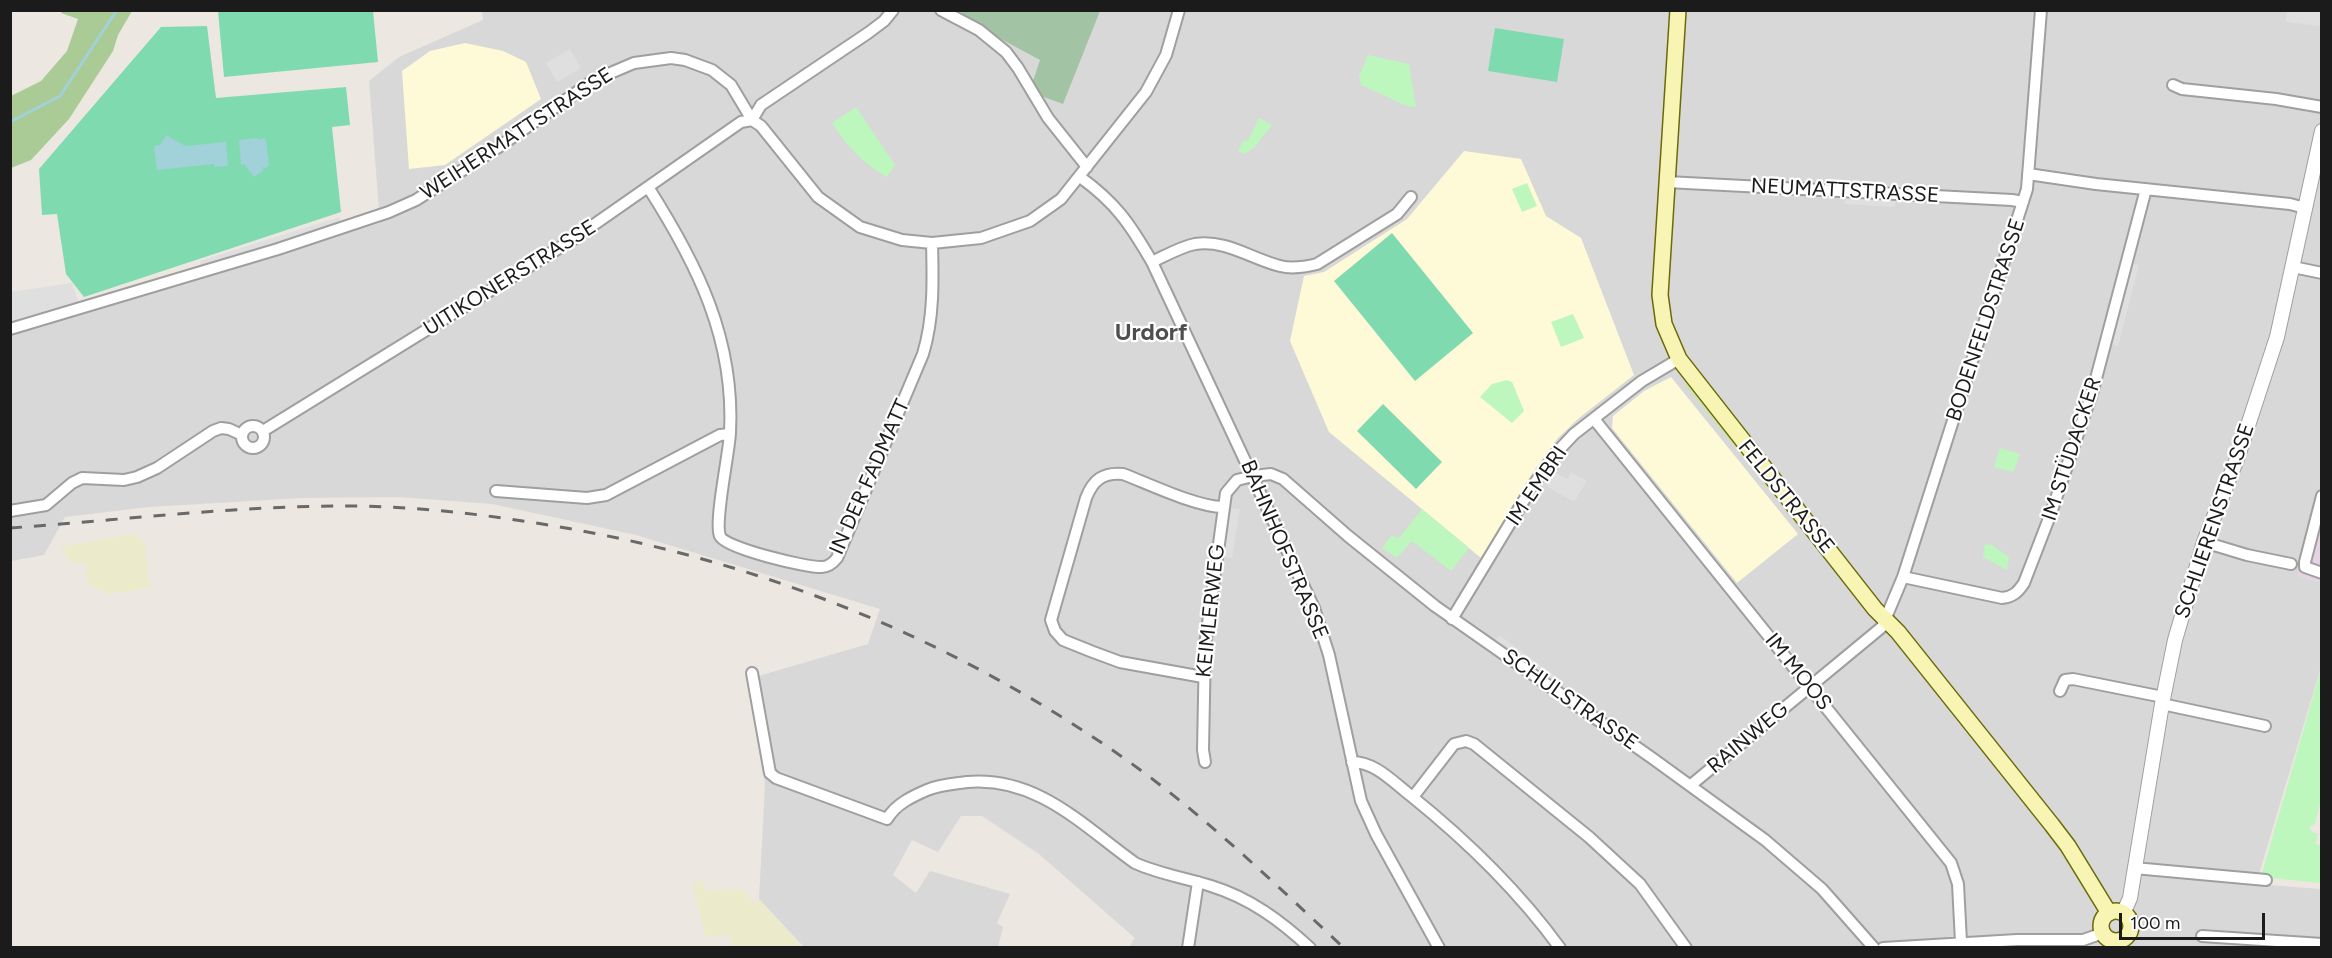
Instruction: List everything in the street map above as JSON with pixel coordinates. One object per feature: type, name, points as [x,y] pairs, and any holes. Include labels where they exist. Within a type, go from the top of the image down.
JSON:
[{"type":"main road","name":"FELDSTRASSE","points":[[1678,10],[1660,295],[1664,324],[1679,359],[1842,568],[2057,832],[2116,914]]},
{"type":"main road","points":[[2116,914],[2128,919],[2131,926],[2116,941],[2102,920],[2116,914]]},
{"type":"street","points":[[752,120],[761,105],[868,33],[884,21],[893,10]]},
{"type":"street","points":[[941,10],[979,30],[1006,52],[1048,118],[1087,167],[1146,92],[1166,55],[1179,10]]},
{"type":"street","name":"BODENFELDSTRASSE","points":[[1886,620],[1903,577],[2023,202],[2028,174],[2041,10]]},
{"type":"street","name":"WEIHERMATTSTRASSE","points":[[10,329],[278,249],[389,212],[416,200],[500,146],[594,80],[634,63],[671,58],[685,60],[712,70],[731,85],[752,120],[761,126],[818,197],[860,227],[902,240],[932,243],[981,238],[1030,221],[1061,199],[1087,167]]},
{"type":"street","points":[[2173,85],[2182,89],[2276,99],[2322,107]]},
{"type":"street","name":"UITIKONERSTRASSE","points":[[263,430],[497,288],[648,188],[741,122],[752,120]]},
{"type":"street","name":"SCHLIERENSTRASSE","points":[[2116,914],[2130,898],[2175,640],[2204,542],[2237,459],[2277,337],[2322,131]]},
{"type":"street","points":[[2028,174],[2305,208]]},
{"type":"street","name":"BAHNHOFSTRASSE","points":[[1080,177],[1112,202],[1135,232],[1152,262],[1253,476],[1314,608],[1329,655],[1361,801],[1371,825],[1438,948]]},
{"type":"street","name":"NEUMATTSTRASSE","points":[[1667,182],[2023,202]]},
{"type":"street","name":"IN DER FADMATT","points":[[648,188],[694,264],[722,336],[730,434],[718,527],[722,541],[734,547],[810,566],[824,567],[832,564],[837,558],[923,354],[929,336],[932,308],[932,243]]},
{"type":"street","name":"IM STÜDACKER","points":[[1903,577],[2002,598],[2018,592],[2024,583],[2051,513],[2093,390],[2146,189]]},
{"type":"street","points":[[1152,262],[1185,247],[1203,244],[1223,246],[1282,266],[1302,267],[1317,264],[1397,214],[1411,197]]},
{"type":"street","points":[[2293,267],[2322,273]]},
{"type":"street","name":"IM EMBRI","points":[[1452,619],[1543,470],[1574,434],[1642,381],[1679,359]]},
{"type":"street","name":"IM MOOS","points":[[1594,419],[1951,863],[1958,884],[1961,942]]},
{"type":"street","name":"UITIKONERSTRASSE","points":[[250,425],[258,426],[263,430],[263,442],[254,448],[246,446],[242,435],[250,425]]},
{"type":"street","points":[[10,511],[46,505],[72,483],[82,478],[124,480],[137,477],[157,468],[221,428],[242,435]]},
{"type":"street","points":[[496,491],[587,498],[606,495],[720,435],[730,434]]},
{"type":"street","points":[[1203,677],[1120,662],[1093,652],[1063,640],[1054,631],[1051,620],[1086,498],[1094,481],[1111,473],[1123,474],[1215,507],[1223,507]]},
{"type":"street","name":"SCHULSTRASSE","points":[[1253,476],[1271,474],[1283,479],[1348,536],[1452,619],[1691,785],[1789,858],[1822,889],[1874,948]]},
{"type":"street","name":"KEIMLERWEG","points":[[1205,762],[1203,677],[1207,621],[1223,507],[1226,493],[1232,484],[1237,480],[1253,476]]},
{"type":"street","points":[[2322,496],[2305,562],[2305,567],[2322,573]]},
{"type":"street","points":[[2204,542],[2247,555],[2291,564]]},
{"type":"street","name":"RAINWEG","points":[[1691,785],[1882,627],[1886,620]]},
{"type":"street","points":[[752,673],[770,773],[776,778],[887,819],[893,808],[936,787],[994,781],[1032,792],[1049,800],[1135,863],[1148,869],[1198,882],[1254,904],[1288,927],[1310,948]]},
{"type":"street","points":[[2060,691],[2065,680],[2073,679],[2265,726]]},
{"type":"street","points":[[1413,797],[1454,744],[1466,741],[1474,744],[1572,823],[1625,870],[1650,897],[1686,948]]},
{"type":"street","points":[[1352,762],[1372,765],[1463,838],[1510,886],[1560,948]]},
{"type":"street","points":[[2134,868],[2266,880]]},
{"type":"street","points":[[1188,948],[1198,882]]},
{"type":"street","points":[[2202,936],[2314,945]]},
{"type":"street","points":[[1883,948],[1961,942],[2116,941]]},
{"type":"shaded area","points":[[482,11],[2321,11],[2321,482],[2298,576],[2321,582],[2321,667],[2256,884],[2321,889],[2321,947],[1129,947],[1135,938],[1039,854],[982,816],[961,816],[938,852],[912,840],[893,875],[916,893],[930,871],[1010,894],[997,923],[1003,927],[998,947],[804,947],[759,899],[765,786],[755,677],[868,644],[880,609],[636,535],[492,504],[398,497],[302,498],[149,507],[65,517],[44,555],[11,561],[11,334],[380,223],[369,81],[399,57],[483,20]]},
{"type":"shaded area","points":[[2287,11],[2321,11],[2321,26],[2286,22]]},
{"type":"shaded area","points":[[465,43],[503,51],[526,62],[541,99],[445,165],[409,169],[402,71],[430,51]]},
{"type":"shaded area","points":[[570,49],[581,68],[557,82],[546,63]]},
{"type":"shaded area","points":[[1464,151],[1521,159],[1546,216],[1581,238],[1634,375],[1579,418],[1558,438],[1535,469],[1481,558],[1329,432],[1290,341],[1304,276],[1324,272],[1407,219]]},
{"type":"shaded area","points":[[1846,196],[1896,199],[1895,207],[1845,204]]},
{"type":"shaded area","points":[[339,217],[341,223],[201,268],[200,261]]},
{"type":"shaded area","points":[[2128,262],[2139,265],[2118,346],[2106,342]]},
{"type":"shaded area","points":[[72,283],[80,307],[11,325],[10,292]]},
{"type":"shaded area","points":[[1671,377],[1798,534],[1737,583],[1612,428],[1613,416],[1644,391]]},
{"type":"shaded area","points":[[1555,472],[1567,479],[1571,472],[1587,481],[1574,502],[1546,486]]},
{"type":"shaded area","points":[[2321,482],[2321,582],[2298,576]]},
{"type":"shaded area","points":[[1231,508],[1240,509],[1232,558],[1223,557]]},
{"type":"shaded area","points":[[1499,635],[1562,681],[1556,690],[1492,646]]},
{"type":"green space","points":[[963,10],[1100,11],[1063,104],[1041,96],[1033,81],[1040,60],[960,17]]},
{"type":"green space","points":[[63,11],[132,11],[118,35],[113,51],[69,119],[31,160],[11,168],[11,96],[41,81],[67,51],[78,19],[61,13]]},
{"type":"green space","points":[[218,11],[373,11],[378,62],[224,77]]},
{"type":"green space","points":[[207,26],[216,98],[346,87],[350,125],[332,127],[341,212],[84,297],[66,274],[57,214],[42,215],[39,169],[161,27]]},
{"type":"green space","points":[[1495,28],[1564,39],[1557,82],[1488,71]]},
{"type":"green space","points":[[1368,55],[1409,64],[1416,107],[1407,106],[1361,85],[1359,76]]},
{"type":"green space","points":[[856,107],[895,165],[887,177],[856,153],[832,123]]},
{"type":"green space","points":[[1259,118],[1272,125],[1254,148],[1244,154],[1238,151],[1244,140],[1248,141]]},
{"type":"green space","points":[[1527,183],[1537,206],[1522,212],[1512,189]]},
{"type":"green space","points":[[1392,233],[1473,333],[1415,381],[1334,281]]},
{"type":"green space","points":[[1573,314],[1584,338],[1561,347],[1551,322]]},
{"type":"green space","points":[[1507,380],[1512,382],[1524,411],[1512,423],[1480,397],[1492,384]]},
{"type":"green space","points":[[1685,382],[1828,559],[1859,601],[1685,385]]},
{"type":"green space","points":[[1383,404],[1442,462],[1416,489],[1357,431]]},
{"type":"green space","points":[[2000,448],[2020,454],[2013,472],[1994,467]]},
{"type":"green space","points":[[1422,509],[1469,548],[1451,571],[1412,541],[1397,558],[1382,548],[1392,535],[1398,539]]},
{"type":"green space","points":[[129,535],[137,536],[145,543],[150,588],[106,594],[87,583],[86,563],[70,562],[60,547]]},
{"type":"green space","points":[[1985,544],[1992,545],[2009,557],[2007,570],[1983,557]]},
{"type":"green space","points":[[2321,669],[2321,800],[2315,824],[2309,827],[2312,832],[2318,834],[2316,844],[2321,846],[2321,883],[2261,877]]},
{"type":"green space","points":[[703,881],[706,891],[739,889],[748,893],[753,904],[760,900],[800,945],[790,945],[790,948],[733,947],[730,934],[706,938],[693,884]]},
{"type":"water","points":[[166,135],[185,146],[226,142],[228,166],[215,167],[214,164],[157,170],[154,146],[160,145]]},
{"type":"water","points":[[258,138],[266,140],[269,165],[266,168],[262,167],[264,170],[254,177],[244,164],[241,165],[239,140]]},
{"type":"waterway","points":[[10,122],[60,96],[117,10]]},
{"type":"railway","points":[[10,528],[262,508],[370,506],[418,509],[512,519],[615,538],[693,557],[770,580],[846,608],[919,639],[991,676],[1060,716],[1128,761],[1184,804],[1239,851],[1344,948]]},
{"type":"district","name":"Urdorf","points":[[1151,333]]}]
